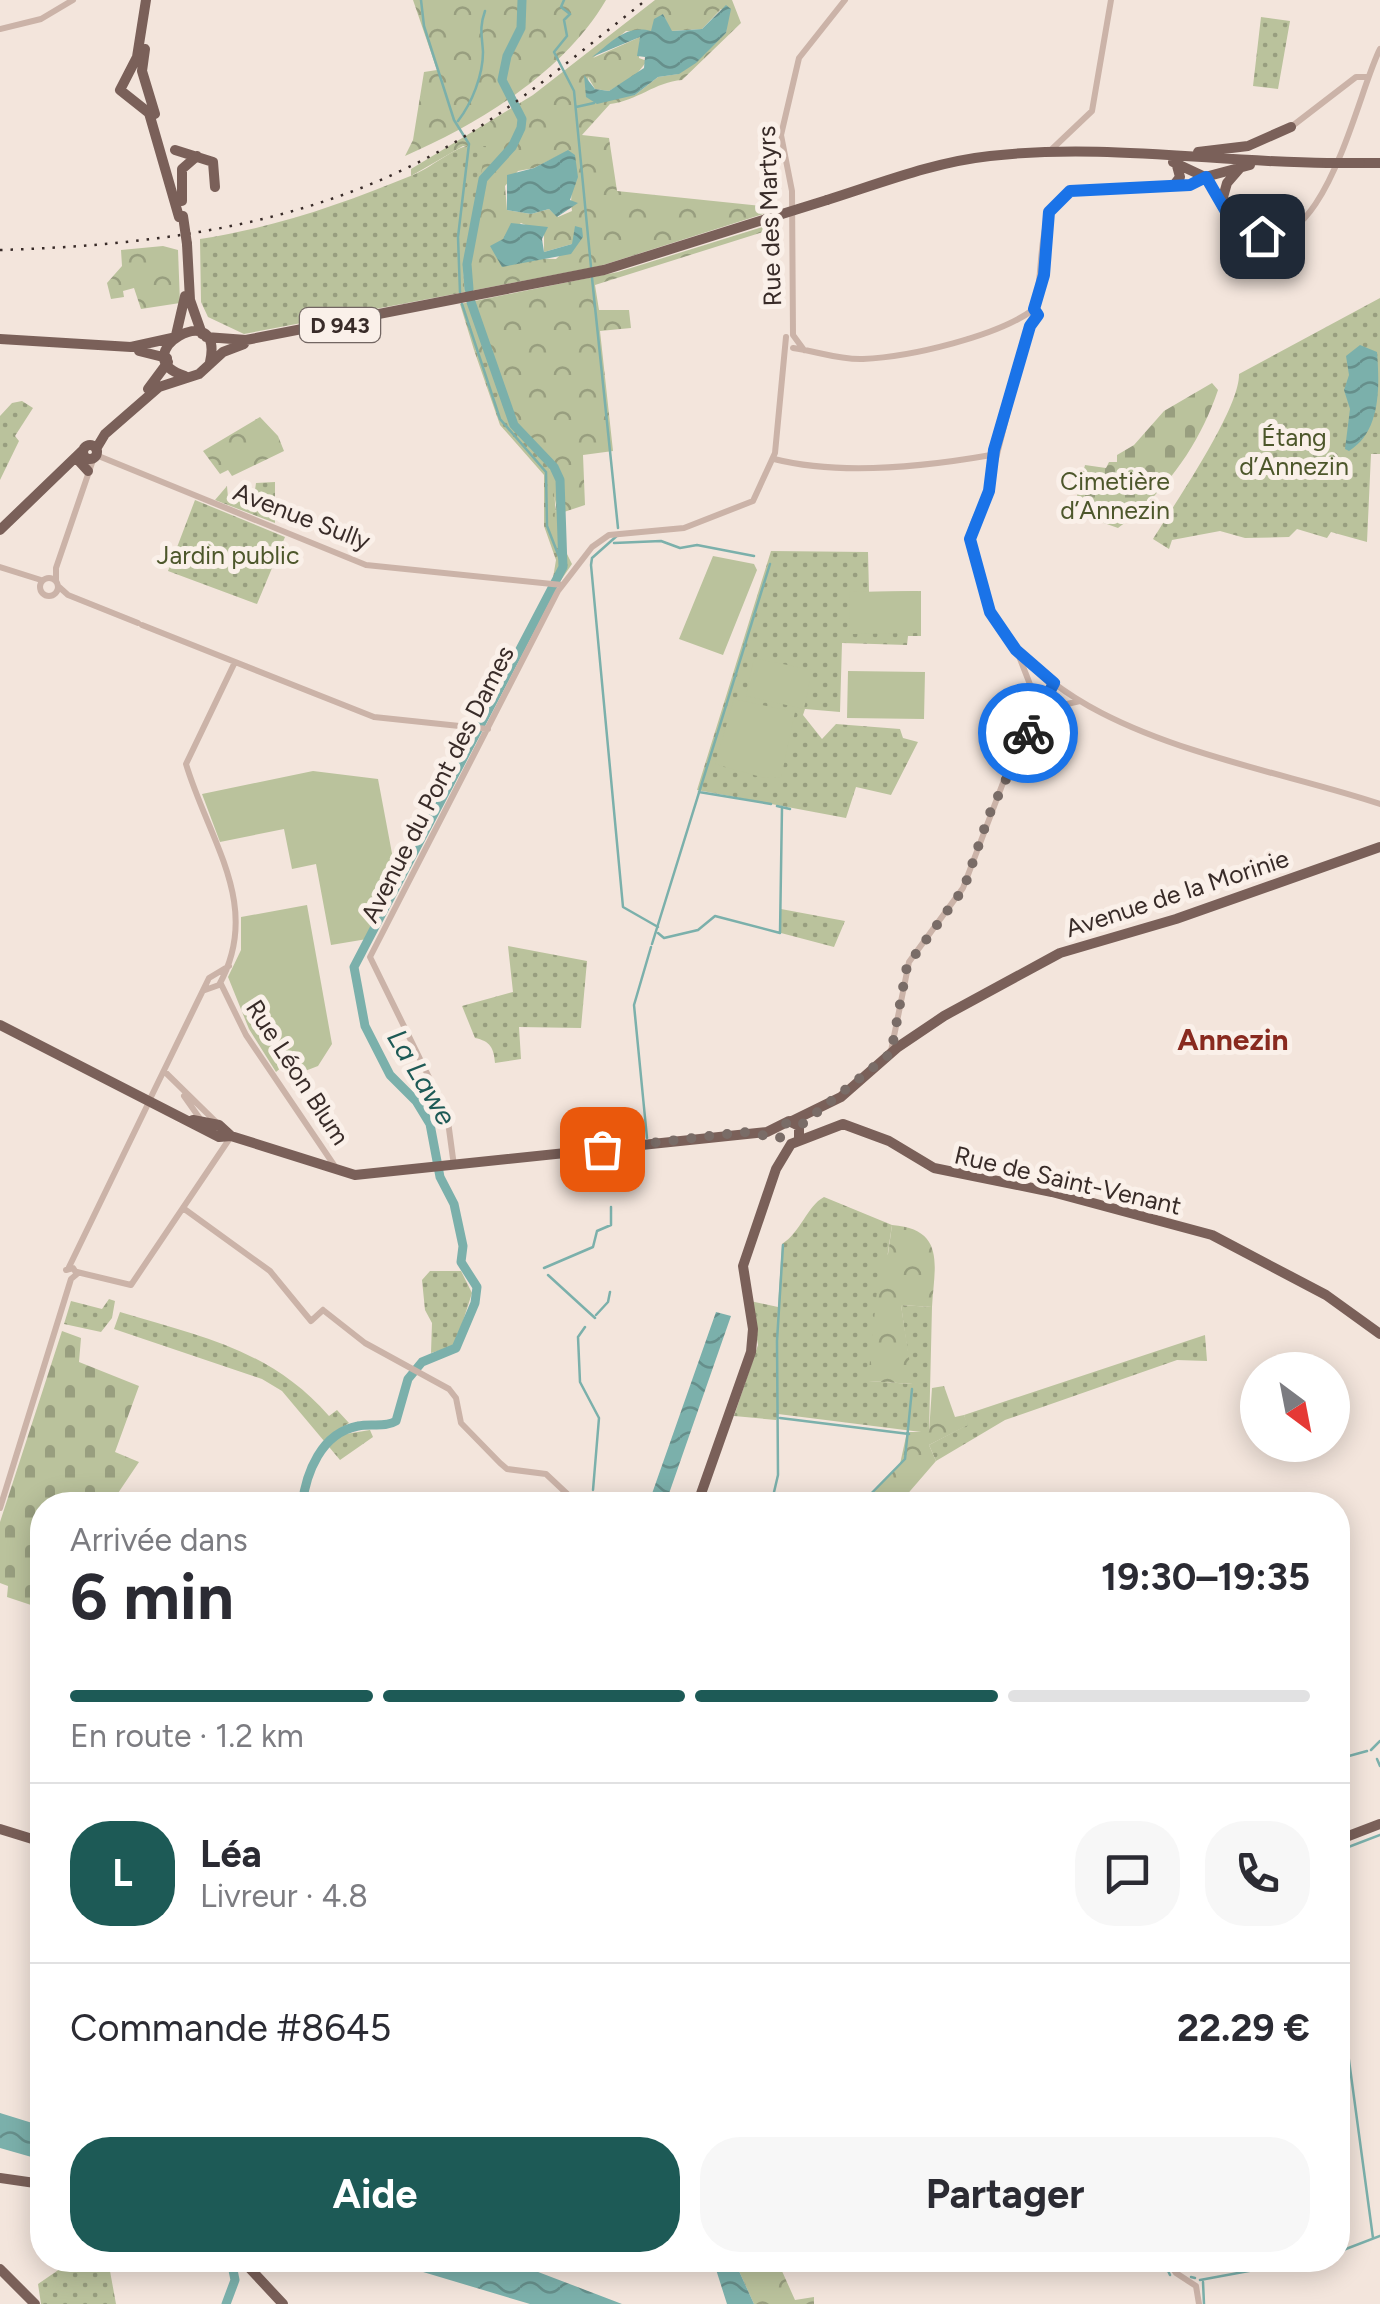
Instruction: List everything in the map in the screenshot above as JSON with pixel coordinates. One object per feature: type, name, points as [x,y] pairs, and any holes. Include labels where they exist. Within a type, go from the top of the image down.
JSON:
[{"type":"main road","points":[[148,0],[138,57],[120,90],[125,98],[149,113],[179,192]]},
{"type":"main road","points":[[148,0],[144,77],[179,192],[190,300],[215,359]]},
{"type":"main road","points":[[128,74],[144,77]]},
{"type":"main road","points":[[136,102],[148,92]]},
{"type":"main road","points":[[1158,157],[1248,146],[1291,127]]},
{"type":"main road","points":[[175,150],[214,165],[215,187]]},
{"type":"main road","name":"D 943","points":[[215,359],[248,343],[620,266],[955,162],[1046,153],[1380,163]]},
{"type":"main road","points":[[179,192],[185,164],[197,156]]},
{"type":"main road","points":[[1158,157],[1206,177],[1240,168],[1289,163]]},
{"type":"main road","points":[[1174,186],[1180,177],[1176,162]]},
{"type":"main road","points":[[1222,201],[1227,183],[1240,168]]},
{"type":"main road","points":[[0,530],[87,457],[162,376],[184,300],[184,244]]},
{"type":"main road","name":"D 943","points":[[205,334],[246,340],[572,276]]},
{"type":"main road","points":[[0,341],[130,347],[192,330],[205,334]]},
{"type":"main road","points":[[0,341],[150,352],[188,376]]},
{"type":"main road","points":[[87,457],[105,434],[165,383],[204,371],[215,359]]},
{"type":"main road","points":[[150,395],[202,376],[215,359]]},
{"type":"main road","name":"Avenue de la Morinie","points":[[791,1132],[841,1097],[894,1046],[1060,953],[1179,918],[1380,846]]},
{"type":"main road","points":[[0,1026],[182,1118],[340,1173]]},
{"type":"main road","points":[[182,1118],[202,1121],[215,1129]]},
{"type":"main road","points":[[703,1492],[751,1352],[753,1329],[743,1266],[791,1132],[814,1124],[819,1132]]},
{"type":"main road","name":"Rue de Saint-Venant","points":[[340,1173],[445,1168],[819,1132],[836,1124],[855,1126],[904,1148],[934,1168],[1066,1196],[1212,1235],[1309,1286],[1380,1334]]},
{"type":"main road","points":[[1350,1835],[1380,1824]]},
{"type":"main road","points":[[0,1833],[30,1842]]},
{"type":"main road","points":[[0,2178],[30,2182]]},
{"type":"main road","points":[[0,2269],[35,2304]]},
{"type":"main road","points":[[253,2272],[283,2304]]},
{"type":"street","points":[[0,29],[41,20],[73,0]]},
{"type":"street","name":"Rue des Martyrs","points":[[773,458],[792,328],[792,191],[781,135],[797,62],[845,0]]},
{"type":"street","points":[[1046,153],[1072,134],[1094,104],[1111,0]]},
{"type":"street","points":[[1038,714],[1016,650],[988,608],[970,542],[989,491],[993,454],[1044,275],[1047,223],[1055,201],[1070,191],[1190,185],[1206,177],[1232,222],[1254,234],[1284,234],[1303,223],[1333,172],[1364,81],[1380,49]]},
{"type":"street","points":[[1291,127],[1372,64]]},
{"type":"street","points":[[1356,77],[1364,81]]},
{"type":"street","points":[[1349,84],[1364,81]]},
{"type":"street","points":[[1072,134],[1070,144],[1082,154]]},
{"type":"street","points":[[791,343],[804,350],[868,359],[932,348],[1032,314]]},
{"type":"street","points":[[773,458],[799,465],[911,463],[993,454]]},
{"type":"street","points":[[68,594],[46,596],[87,457]]},
{"type":"street","name":"Avenue Sully","points":[[87,457],[366,565],[560,585]]},
{"type":"street","name":"Avenue du Pont des Dames","points":[[445,1168],[447,1114],[369,960],[560,585],[592,547],[609,535],[684,528],[749,505],[760,492],[773,458]]},
{"type":"street","points":[[0,567],[49,583],[140,624],[374,717],[487,729]]},
{"type":"street","points":[[49,583],[54,594]]},
{"type":"street","points":[[1016,650],[1071,698],[1153,737],[1380,804]]},
{"type":"street","points":[[0,1508],[72,1273],[164,1071],[230,965],[238,944],[235,894],[186,764],[235,662]]},
{"type":"street","points":[[894,1046],[909,962],[964,888],[1006,775],[1054,683]]},
{"type":"street","points":[[1038,714],[1071,698]]},
{"type":"street","name":"Rue Léon Blum","points":[[215,985],[340,1173]]},
{"type":"street","points":[[164,1071],[215,1129]]},
{"type":"street","points":[[172,1079],[202,1121]]},
{"type":"street","points":[[72,1273],[128,1286],[231,1136]]},
{"type":"street","points":[[183,1208],[270,1271],[309,1319],[323,1310]]},
{"type":"street","points":[[302,1308],[323,1310],[382,1352],[452,1392],[461,1423],[500,1463],[508,1470],[546,1474],[566,1492]]},
{"type":"street","points":[[1179,2272],[1199,2293],[1199,2304]]},
{"type":"green space","points":[[413,0],[606,0],[567,50],[518,93],[462,128],[405,156],[413,140],[424,72],[437,70]]},
{"type":"green space","points":[[655,0],[732,0],[741,23],[682,80],[610,104],[582,135],[609,138],[617,191],[782,208],[600,266],[465,292],[463,270],[486,146],[463,146],[411,176],[411,169],[533,95]],"holes":[[[721,9],[727,12],[726,33],[678,74],[658,77],[635,95],[590,97],[588,77],[595,89],[609,91],[636,75],[647,61],[639,58],[640,37],[593,58],[626,31],[651,32],[663,14],[671,31],[702,29]],[[568,151],[573,167],[572,211],[558,217],[549,209],[531,214],[507,210],[505,186],[518,171],[534,168]],[[521,223],[544,233],[544,252],[572,244],[556,259],[499,258],[503,239]]]},
{"type":"green space","points":[[1261,17],[1290,21],[1278,89],[1253,86]]},
{"type":"green space","points":[[482,143],[487,146],[463,270],[465,292],[244,334],[208,317],[201,302],[200,239],[256,228],[335,205],[413,175],[463,147]]},
{"type":"green space","points":[[772,224],[763,232],[595,285],[599,310],[629,310],[631,328],[600,331],[613,451],[583,455],[585,505],[564,512],[566,550],[558,551],[552,536],[556,505],[548,463],[513,427],[485,355],[474,350],[460,304],[618,272]]},
{"type":"green space","points":[[163,246],[178,250],[180,303],[141,309],[134,288],[123,291],[124,297],[111,299],[107,283],[122,266],[121,250]]},
{"type":"green space","name":"Étang d’Annezin","points":[[1380,298],[1380,454],[1371,454],[1367,542],[1331,532],[1327,538],[1297,529],[1289,537],[1245,538],[1220,531],[1172,540],[1169,549],[1153,539],[1218,433],[1239,374]]},
{"type":"green space","points":[[474,350],[485,354],[513,427],[548,463],[554,487],[558,551],[565,550],[572,564],[561,580],[553,578],[556,560],[544,526],[544,475],[500,425]]},
{"type":"green space","name":"Cimetière d’Annezin","points":[[1212,383],[1218,390],[1201,430],[1151,500],[1118,528],[1073,512],[1085,465],[1106,468],[1109,462],[1117,462],[1117,455],[1134,445],[1164,411]]},
{"type":"green space","points":[[22,401],[33,408],[15,436],[19,441],[0,480],[0,416],[12,403]]},
{"type":"green space","points":[[260,417],[278,436],[284,451],[232,476],[228,470],[220,474],[203,451]]},
{"type":"green space","points":[[275,482],[275,523],[215,500],[227,486],[228,498],[242,499],[243,490],[255,490],[256,483]]},
{"type":"green space","name":"Jardin public","points":[[195,500],[285,537],[257,604],[168,571]]},
{"type":"green space","points":[[771,551],[868,552],[869,592],[921,591],[921,636],[908,636],[907,645],[842,643],[840,712],[805,709],[803,715],[822,739],[836,724],[900,729],[903,738],[918,742],[891,795],[856,787],[846,818],[697,790]]},
{"type":"green space","points":[[713,556],[754,564],[757,570],[723,655],[679,639]]},
{"type":"green space","points":[[918,591],[918,633],[850,634],[849,592]]},
{"type":"green space","points":[[754,658],[812,670],[804,709],[746,696]]},
{"type":"green space","points":[[848,671],[925,672],[924,719],[847,718]]},
{"type":"green space","points":[[734,699],[795,712],[781,778],[761,777],[715,764]]},
{"type":"green space","points":[[313,771],[378,779],[397,880],[367,939],[331,945],[316,864],[292,869],[284,829],[220,842],[202,794]]},
{"type":"green space","points":[[307,905],[332,1044],[318,1066],[292,1076],[283,1066],[276,1072],[249,1029],[228,977],[241,950],[241,917]]},
{"type":"green space","points":[[781,909],[845,921],[834,947],[781,933]]},
{"type":"green space","points":[[508,946],[587,961],[581,1028],[519,1027],[521,1059],[495,1063],[490,1046],[475,1038],[462,1006],[513,992]]},
{"type":"green space","points":[[824,1197],[892,1225],[869,1381],[912,1384],[901,1305],[932,1307],[929,1433],[778,1414],[776,1420],[734,1416],[758,1345],[750,1301],[778,1307],[782,1244]]},
{"type":"green space","points":[[892,1225],[922,1234],[929,1242],[935,1265],[932,1307],[901,1305],[913,1384],[868,1381],[880,1260],[888,1254]]},
{"type":"green space","points":[[430,1271],[461,1271],[472,1293],[455,1346],[431,1353],[432,1323],[425,1310],[422,1280]]},
{"type":"green space","points":[[109,1299],[115,1301],[112,1318],[101,1332],[64,1324],[71,1301],[102,1309]]},
{"type":"green space","points":[[120,1312],[207,1338],[259,1360],[306,1393],[329,1416],[337,1410],[349,1423],[341,1428],[346,1434],[370,1430],[373,1437],[340,1460],[282,1391],[262,1379],[114,1329]]},
{"type":"green space","points":[[62,1331],[81,1338],[79,1362],[139,1386],[115,1452],[139,1462],[119,1492],[30,1492],[30,1605],[7,1597],[8,1586],[0,1583],[0,1522]]},
{"type":"green space","points":[[1205,1335],[1207,1361],[1177,1360],[1005,1420],[936,1461],[929,1445],[967,1425],[964,1415]]},
{"type":"green space","points":[[944,1386],[955,1417],[964,1415],[968,1425],[929,1445],[936,1461],[909,1492],[871,1492],[900,1464],[907,1432],[929,1432],[932,1388]]},
{"type":"green space","points":[[56,2272],[110,2272],[116,2304],[41,2304],[38,2284]]},
{"type":"green space","points":[[739,2272],[782,2272],[795,2300],[814,2297],[814,2304],[754,2304]]},
{"type":"water","points":[[726,5],[731,9],[726,33],[696,63],[679,74],[658,77],[635,95],[597,104],[586,97],[584,75],[595,89],[609,91],[644,68],[645,57],[637,56],[640,37],[592,57],[619,36],[634,30],[651,31],[654,19],[663,14],[672,31],[702,29]]},
{"type":"water","points":[[568,150],[575,155],[578,177],[570,200],[578,203],[557,217],[549,209],[531,214],[507,210],[507,175],[534,168]]},
{"type":"water","points":[[511,223],[548,227],[542,239],[544,252],[572,244],[575,226],[582,228],[583,237],[571,254],[502,267],[490,246],[503,239]]},
{"type":"water","points":[[1360,345],[1377,352],[1378,395],[1367,433],[1349,451],[1345,449],[1350,409],[1344,390],[1349,375],[1346,356]]},
{"type":"water","points":[[716,1312],[731,1316],[670,1492],[653,1492]]},
{"type":"water","points":[[0,2113],[30,2122],[30,2157],[0,2148]]},
{"type":"water","points":[[423,2272],[538,2272],[622,2304],[530,2304]]},
{"type":"water","points":[[717,2272],[739,2272],[754,2304],[727,2304]]},
{"type":"waterway","points":[[421,0],[424,26],[454,120],[469,144],[458,237],[460,292]]},
{"type":"waterway","name":"La Lawe","points":[[469,289],[467,264],[483,179],[512,147],[521,128],[522,119],[502,80],[507,56],[521,28],[522,0]]},
{"type":"waterway","points":[[564,0],[561,7],[570,14],[564,20],[567,36],[554,52],[574,91],[591,267]]},
{"type":"waterway","points":[[458,121],[481,70],[485,11]]},
{"type":"waterway","points":[[576,107],[594,103]]},
{"type":"waterway","points":[[592,278],[618,528]]},
{"type":"waterway","name":"La Lawe","points":[[305,1492],[318,1456],[334,1437],[358,1426],[396,1421],[408,1379],[422,1362],[456,1348],[475,1303],[477,1287],[461,1262],[463,1246],[454,1204],[440,1177],[430,1124],[416,1101],[390,1075],[365,1026],[354,967],[563,567],[560,480],[554,467],[514,425],[471,302]]},
{"type":"waterway","points":[[462,304],[500,419],[546,472],[547,526],[563,567]]},
{"type":"waterway","points":[[619,534],[592,558],[591,565],[623,907],[658,927]]},
{"type":"waterway","points":[[614,543],[661,541],[680,548],[697,545],[754,556]]},
{"type":"waterway","points":[[652,944],[770,564]]},
{"type":"waterway","points":[[699,792],[771,804]]},
{"type":"waterway","points":[[777,806],[790,809]]},
{"type":"waterway","points":[[658,933],[664,938],[698,930],[715,916],[780,933],[782,807]]},
{"type":"waterway","points":[[647,1138],[634,1005],[651,947]]},
{"type":"waterway","points":[[544,1268],[593,1247],[597,1231],[611,1225],[611,1207]]},
{"type":"waterway","points":[[774,1492],[778,1475],[777,1341],[783,1245]]},
{"type":"waterway","points":[[548,1275],[595,1318]]},
{"type":"waterway","points":[[596,1315],[608,1302],[610,1292]]},
{"type":"waterway","points":[[585,1327],[578,1337],[580,1382],[599,1418],[593,1490]]},
{"type":"waterway","points":[[873,1492],[905,1459],[912,1389]]},
{"type":"waterway","points":[[780,1418],[909,1434]]},
{"type":"waterway","points":[[1371,1750],[1380,1741]]},
{"type":"waterway","points":[[1350,1756],[1367,1751]]},
{"type":"waterway","points":[[1377,1759],[1380,1766]]},
{"type":"waterway","points":[[1350,1846],[1380,1835]]},
{"type":"waterway","points":[[1350,2068],[1373,2238]]},
{"type":"waterway","points":[[1350,2247],[1380,2236]]},
{"type":"waterway","name":"La Lawe","points":[[226,2304],[235,2280],[233,2272]]},
{"type":"waterway","points":[[1200,2280],[1244,2272]]},
{"type":"waterway","points":[[1191,2277],[1195,2278]]},
{"type":"waterway","points":[[1203,2282],[1204,2304]]},
{"type":"railway","points":[[0,250],[180,235],[297,210],[353,191],[408,167],[486,123],[646,0]]},
{"type":"way so far","points":[[602,1149],[743,1132],[767,1132],[780,1138],[783,1123],[792,1121],[800,1126],[807,1116],[841,1097],[891,1053],[907,966],[964,888],[989,815],[1028,733]]},
{"type":"district","name":"Annezin","points":[[1233,1040]]},
{"type":"route","points":[[1028,733],[1054,683],[1016,650],[990,612],[970,539],[989,491],[994,450],[1030,326],[1038,315],[1034,309],[1044,275],[1049,212],[1055,201],[1070,191],[1190,185],[1206,177],[1216,187],[1232,222],[1262,236]]}]
